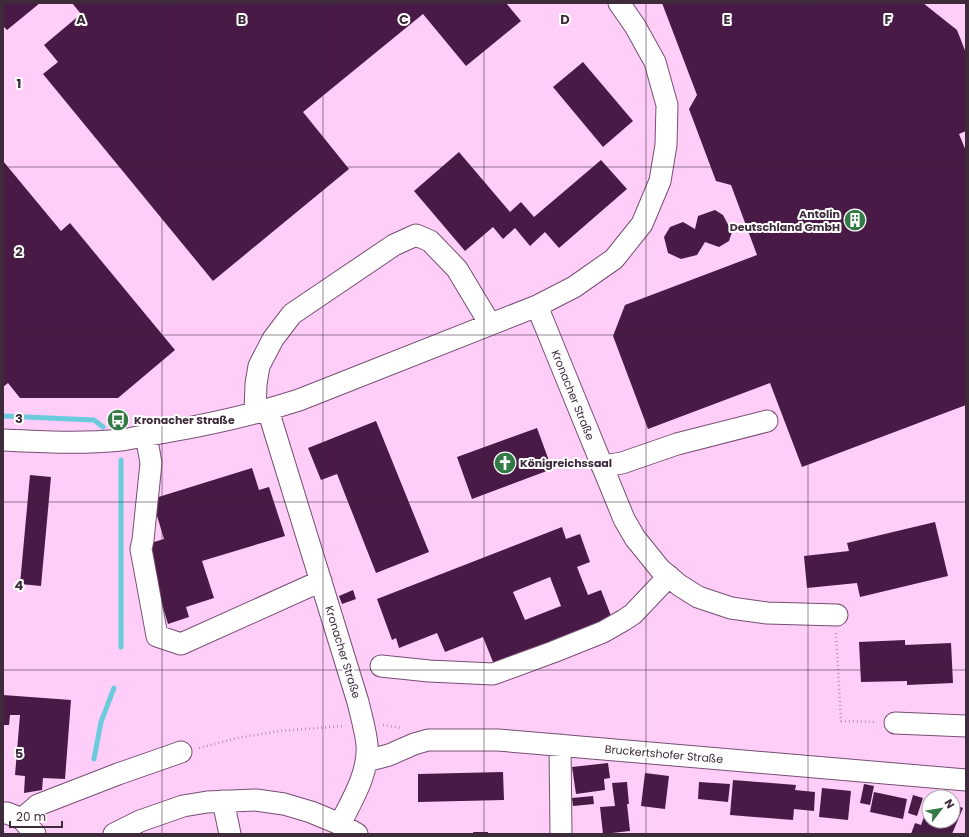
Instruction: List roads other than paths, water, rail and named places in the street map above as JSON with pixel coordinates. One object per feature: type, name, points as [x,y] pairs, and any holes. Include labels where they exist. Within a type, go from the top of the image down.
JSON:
[{"type":"street","points":[[3,440],[90,442],[122,440],[190,428],[262,412],[299,400],[537,306],[574,287],[614,259],[642,224],[660,181],[666,145],[667,105],[655,62],[636,26],[619,3]]},
{"type":"street","name":"Kronacher Straße","points":[[349,829],[358,788],[366,761],[367,745],[363,724],[358,702],[321,581],[262,412],[256,384],[260,366],[272,339],[292,314],[394,245],[416,235],[430,241],[457,269],[490,324]]},
{"type":"street","name":"Kronacher Straße","points":[[537,306],[624,519],[635,538],[660,568],[679,585],[698,597],[731,608],[767,614],[836,615]]},
{"type":"street","points":[[602,466],[622,463],[677,444],[767,421]]},
{"type":"street","points":[[146,435],[151,463],[142,549],[157,636],[180,644],[321,581]]},
{"type":"street","points":[[381,666],[429,671],[493,674],[603,632],[633,614],[669,576]]},
{"type":"street","points":[[895,723],[966,726]]},
{"type":"street","name":"Bruckertshofer Straße","points":[[366,761],[390,755],[414,744],[428,740],[498,740],[966,780]]},
{"type":"street","points":[[560,745],[561,834]]},
{"type":"street","points":[[20,822],[38,805],[118,774],[181,752]]},
{"type":"street","points":[[114,834],[140,821],[183,806],[206,802],[256,800],[284,804],[311,812],[349,829]]},
{"type":"street","points":[[223,801],[230,834]]},
{"type":"waterway","points":[[3,416],[94,420],[103,427]]},
{"type":"waterway","points":[[121,460],[121,647]]},
{"type":"waterway","points":[[94,759],[101,722],[114,688]]},
{"type":"place","name":"Antolin Deutschland GmbH","points":[[855,220]]},
{"type":"place","name":"Kronacher Straße","points":[[118,420]]},
{"type":"place","name":"Königreichssaal","points":[[505,463]]}]
